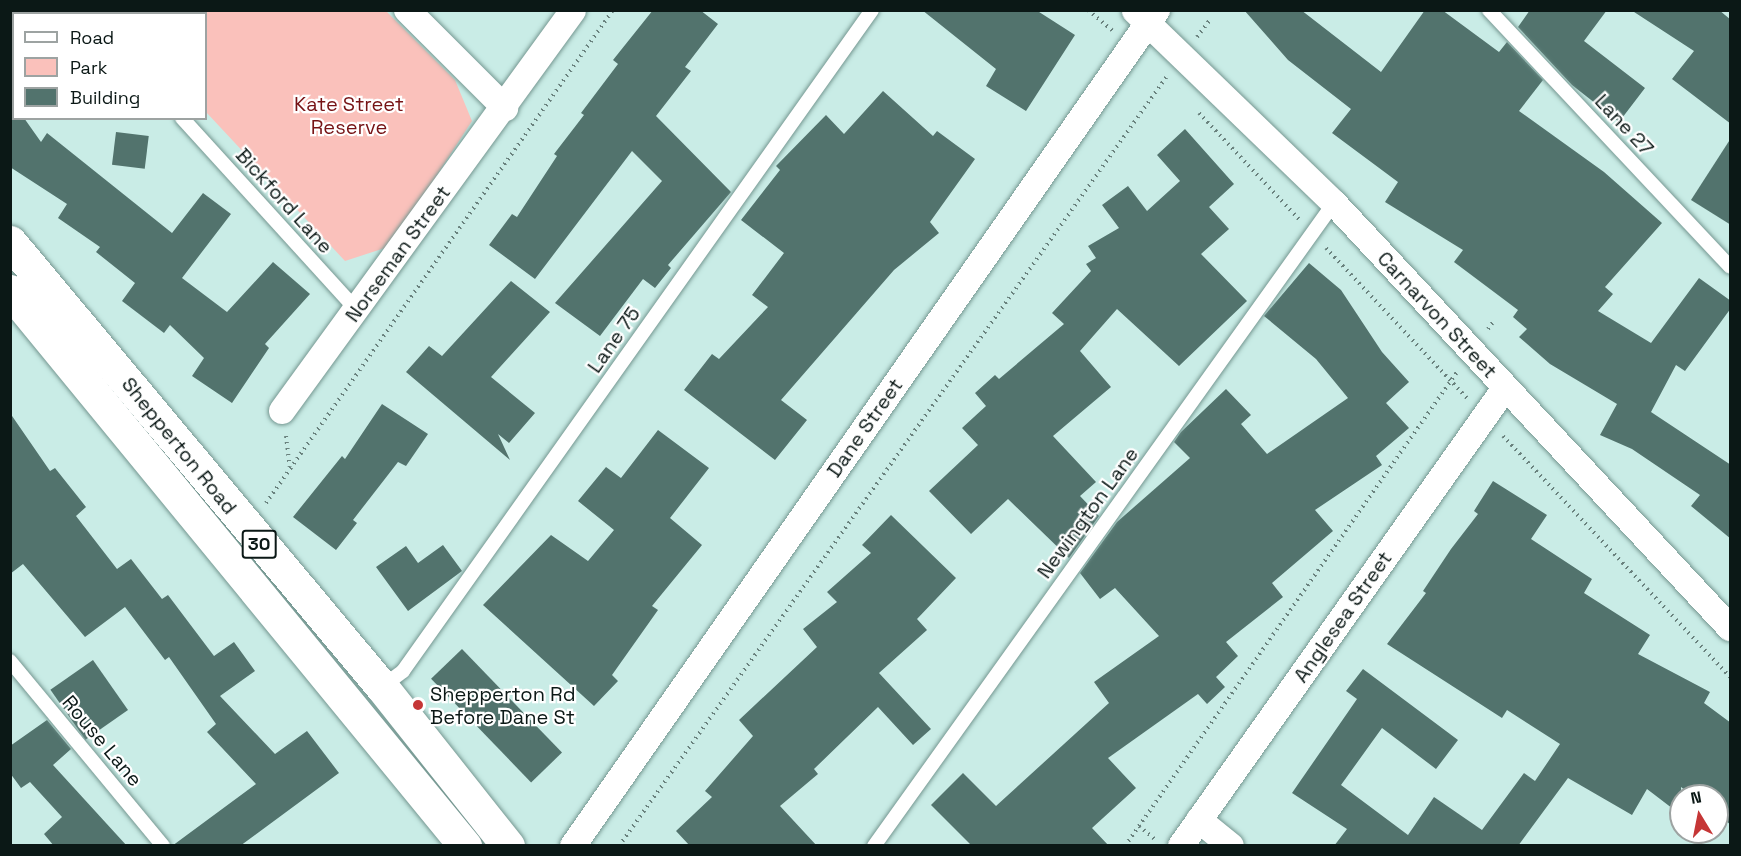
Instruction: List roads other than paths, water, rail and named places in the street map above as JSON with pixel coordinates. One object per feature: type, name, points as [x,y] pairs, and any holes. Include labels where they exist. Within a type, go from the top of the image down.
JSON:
[{"type":"highway","name":"Shepperton Road","points":[[10,242],[382,687],[507,846]]},
{"type":"highway","name":"Shepperton Road","points":[[10,291],[465,846]]},
{"type":"street","points":[[407,10],[505,108]]},
{"type":"street","name":"Norseman Street","points":[[282,411],[505,108],[573,10]]},
{"type":"street","name":"Dane Street","points":[[573,846],[1131,47],[1147,14]]},
{"type":"street","name":"Carnarvon Street","points":[[1147,14],[1183,56],[1334,202],[1731,628]]},
{"type":"street","name":"Anglesea Street","points":[[1181,846],[1505,388]]},
{"type":"street","points":[[1199,820],[1231,846]]},
{"type":"lane","name":"Lane 75","points":[[382,687],[408,664],[872,10]]},
{"type":"lane","name":"Lane 27","points":[[1489,10],[1731,267]]},
{"type":"lane","name":"Bickford Lane","points":[[184,120],[357,310]]},
{"type":"lane","name":"Newington Lane","points":[[874,846],[1334,202]]},
{"type":"lane","name":"Rouse Lane","points":[[10,661],[163,846]]},
{"type":"place","name":"Shepperton Rd Before Dane St","points":[[418,705]]},
{"type":"park label","name":"Kate Street Reserve","points":[[349,116]]}]
